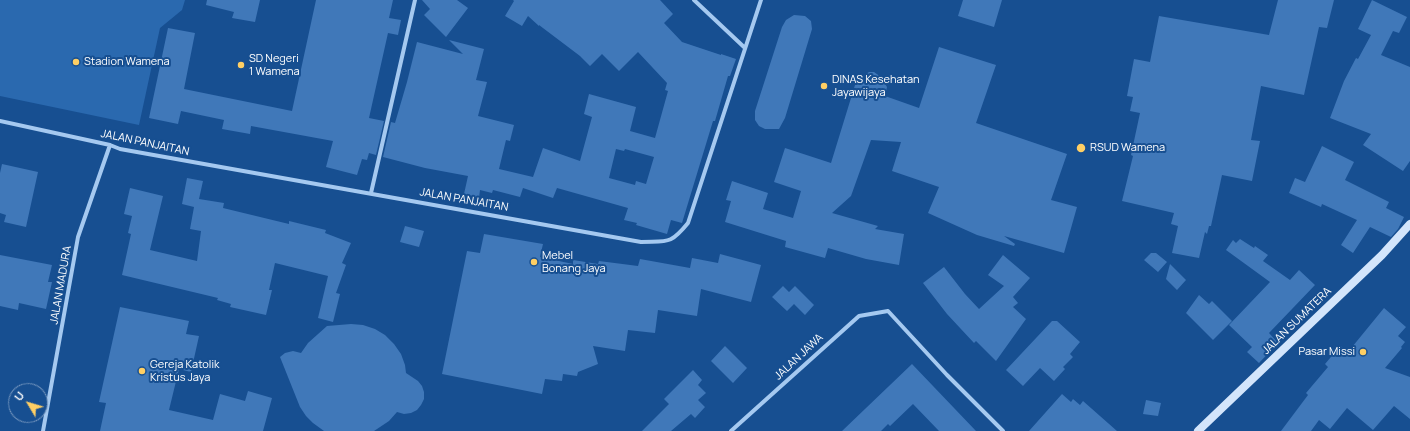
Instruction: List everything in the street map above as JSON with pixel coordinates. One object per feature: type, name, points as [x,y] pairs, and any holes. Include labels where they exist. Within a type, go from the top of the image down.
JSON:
[{"type":"main road","name":"JALAN SUMATERA","points":[[1198,431],[1382,255],[1410,224]]},
{"type":"street","points":[[371,193],[415,0]]},
{"type":"street","points":[[694,0],[745,48]]},
{"type":"street","name":"JALAN PANJAITAN","points":[[0,121],[110,145],[120,149],[641,242],[669,241],[677,236],[688,222],[760,0]]},
{"type":"street","name":"JALAN MADURA","points":[[43,431],[78,237],[110,145]]},
{"type":"street","name":"JALAN JAWA","points":[[731,431],[859,316],[888,311],[947,375],[1003,431]]},
{"type":"shaded area","name":"Stadion Wamena","points":[[0,0],[185,0],[182,10],[160,28],[139,125],[0,96]]},
{"type":"building","points":[[207,0],[260,0],[255,22],[232,18],[234,12],[206,5]]},
{"type":"building","points":[[316,0],[393,0],[389,18],[401,20],[398,35],[388,33],[369,118],[384,121],[376,155],[369,153],[367,160],[362,159],[357,175],[326,167],[333,141],[251,126],[250,134],[222,129],[224,120],[181,111],[178,124],[149,118],[168,28],[195,33],[184,89],[292,111]]},
{"type":"building","points":[[422,0],[457,0],[468,8],[446,37],[424,15],[430,9]]},
{"type":"building","points":[[513,0],[660,0],[673,14],[664,23],[682,42],[736,59],[730,76],[728,76],[715,121],[713,121],[682,223],[671,220],[667,234],[624,220],[628,208],[557,188],[553,198],[523,188],[520,197],[493,190],[492,193],[480,190],[479,198],[464,194],[468,176],[425,168],[383,157],[391,122],[395,123],[417,42],[463,54],[449,40],[484,49],[476,80],[487,82],[478,116],[514,125],[510,141],[506,140],[499,169],[533,177],[543,148],[580,161],[592,117],[584,114],[589,94],[636,107],[630,131],[655,138],[668,91],[665,90],[667,83],[638,52],[619,71],[602,54],[590,66],[580,56],[539,26],[528,16],[522,26],[505,16],[514,1]],"holes":[[[616,149],[624,151],[625,149],[654,157],[646,184],[636,181],[635,185],[609,178]]]},
{"type":"building","points":[[963,0],[1002,0],[994,27],[958,16]]},
{"type":"building","points":[[1278,0],[1334,0],[1327,28],[1319,27],[1304,95],[1261,86],[1251,140],[1260,141],[1252,181],[1222,175],[1211,226],[1209,226],[1207,234],[1205,232],[1199,258],[1172,253],[1178,226],[1171,224],[1174,213],[1122,201],[1133,156],[1131,155],[1140,113],[1130,111],[1133,97],[1127,96],[1134,59],[1150,62],[1159,16],[1269,35]]},
{"type":"building","points":[[1372,0],[1407,17],[1399,33],[1393,31],[1381,55],[1410,67],[1410,161],[1403,171],[1363,145],[1371,134],[1330,118],[1344,81],[1356,58],[1358,59],[1371,35],[1358,29]]},
{"type":"building","points":[[794,15],[805,16],[811,21],[812,29],[785,118],[779,129],[765,129],[759,126],[755,120],[755,111],[782,27],[786,20]]},
{"type":"building","points":[[939,47],[996,65],[976,123],[1067,154],[1051,200],[1077,207],[1064,253],[1004,236],[1015,244],[1014,246],[977,235],[928,213],[939,187],[892,171],[901,142],[871,140],[851,196],[832,213],[878,226],[875,229],[904,234],[899,265],[866,259],[828,248],[825,258],[785,247],[786,241],[725,222],[731,201],[726,200],[732,181],[768,193],[763,209],[793,218],[801,191],[774,182],[785,148],[831,163],[855,85],[861,77],[869,72],[874,72],[881,77],[887,87],[885,96],[919,108]]},
{"type":"building","points":[[1322,146],[1354,162],[1345,180],[1389,202],[1386,208],[1404,217],[1398,229],[1391,237],[1370,227],[1353,253],[1341,245],[1357,220],[1322,204],[1321,207],[1289,193],[1295,178],[1305,182]]},
{"type":"building","points":[[2,164],[38,172],[26,227],[4,222],[6,215],[0,213],[0,173]]},
{"type":"building","points":[[187,178],[203,181],[199,199],[224,203],[223,208],[289,224],[289,221],[326,230],[325,233],[351,243],[342,263],[346,265],[336,293],[340,294],[333,322],[318,318],[328,276],[275,263],[269,290],[272,290],[266,315],[230,307],[231,304],[217,300],[218,298],[122,275],[131,234],[128,233],[132,216],[124,214],[130,188],[163,196],[150,250],[197,261],[201,231],[190,229],[194,207],[182,204]]},
{"type":"building","points":[[405,226],[424,231],[419,247],[400,242]]},
{"type":"building","points":[[484,234],[543,244],[540,257],[573,264],[573,260],[598,264],[599,261],[638,266],[640,259],[690,268],[692,258],[718,263],[720,254],[761,265],[751,302],[701,289],[697,316],[658,310],[655,333],[628,330],[625,351],[593,346],[598,364],[578,372],[577,376],[563,374],[562,381],[545,379],[542,394],[442,374],[467,251],[480,253]]},
{"type":"building","points":[[1240,239],[1254,248],[1255,246],[1268,255],[1263,261],[1290,280],[1299,270],[1315,285],[1269,333],[1278,343],[1259,363],[1247,352],[1252,347],[1229,325],[1270,282],[1226,250],[1233,240],[1236,243]]},
{"type":"building","points":[[1151,253],[1156,253],[1167,262],[1158,272],[1144,260]]},
{"type":"building","points":[[0,255],[52,265],[48,282],[52,282],[46,309],[19,303],[18,310],[0,306]]},
{"type":"building","points":[[1003,255],[1030,278],[1013,297],[1018,303],[1013,307],[1026,319],[996,361],[976,341],[974,343],[947,314],[923,283],[944,267],[979,309],[1004,286],[988,275]]},
{"type":"building","points":[[1170,264],[1186,280],[1177,290],[1166,279]]},
{"type":"building","points":[[783,286],[789,292],[795,286],[814,305],[805,315],[794,304],[787,311],[772,297]]},
{"type":"building","points":[[1199,295],[1209,304],[1212,301],[1232,321],[1213,340],[1186,313]]},
{"type":"building","points":[[120,307],[189,321],[186,334],[199,336],[191,372],[179,369],[169,410],[213,420],[220,394],[245,401],[248,391],[272,398],[263,431],[100,431],[106,403],[99,402]]},
{"type":"building","points":[[1384,308],[1406,327],[1398,336],[1405,342],[1401,347],[1402,348],[1385,368],[1410,377],[1410,419],[1394,406],[1373,430],[1347,408],[1330,429],[1319,420],[1311,431],[1281,431],[1308,395],[1306,393],[1328,367],[1325,364],[1341,346],[1348,352]]},
{"type":"building","points":[[1052,321],[1057,321],[1080,342],[1070,354],[1073,357],[1063,367],[1065,369],[1054,381],[1040,368],[1023,386],[1006,370]]},
{"type":"building","points":[[351,324],[363,325],[375,329],[385,335],[394,344],[401,354],[406,373],[418,381],[422,386],[424,399],[417,410],[404,414],[397,412],[389,421],[374,431],[324,431],[306,416],[300,407],[280,357],[285,353],[293,351],[301,353],[308,343],[327,326]]},
{"type":"building","points":[[725,346],[747,368],[733,383],[711,361]]},
{"type":"building","points":[[912,364],[976,431],[939,431],[913,404],[890,426],[888,424],[881,431],[842,431]]},
{"type":"building","points":[[693,370],[702,380],[698,385],[706,393],[698,400],[705,407],[695,418],[691,414],[671,431],[642,431],[669,404],[664,399]]},
{"type":"building","points":[[1062,394],[1071,402],[1073,399],[1080,405],[1083,401],[1117,431],[1029,431]]},
{"type":"building","points":[[1146,400],[1161,403],[1158,416],[1143,414]]},
{"type":"place","name":"Stadion Wamena","points":[[76,62]]},
{"type":"place","name":"SD Negeri 1 Wamena","points":[[241,65]]},
{"type":"place","name":"DINAS Kesehatan Jayawijaya","points":[[824,86]]},
{"type":"place","name":"RSUD Wamena","points":[[1081,148]]},
{"type":"place","name":"Mebel Bonang Jaya","points":[[534,262]]},
{"type":"place","name":"Pasar Missi","points":[[1363,352]]},
{"type":"place","name":"Gereja Katolik Kristus Jaya","points":[[142,371]]}]
